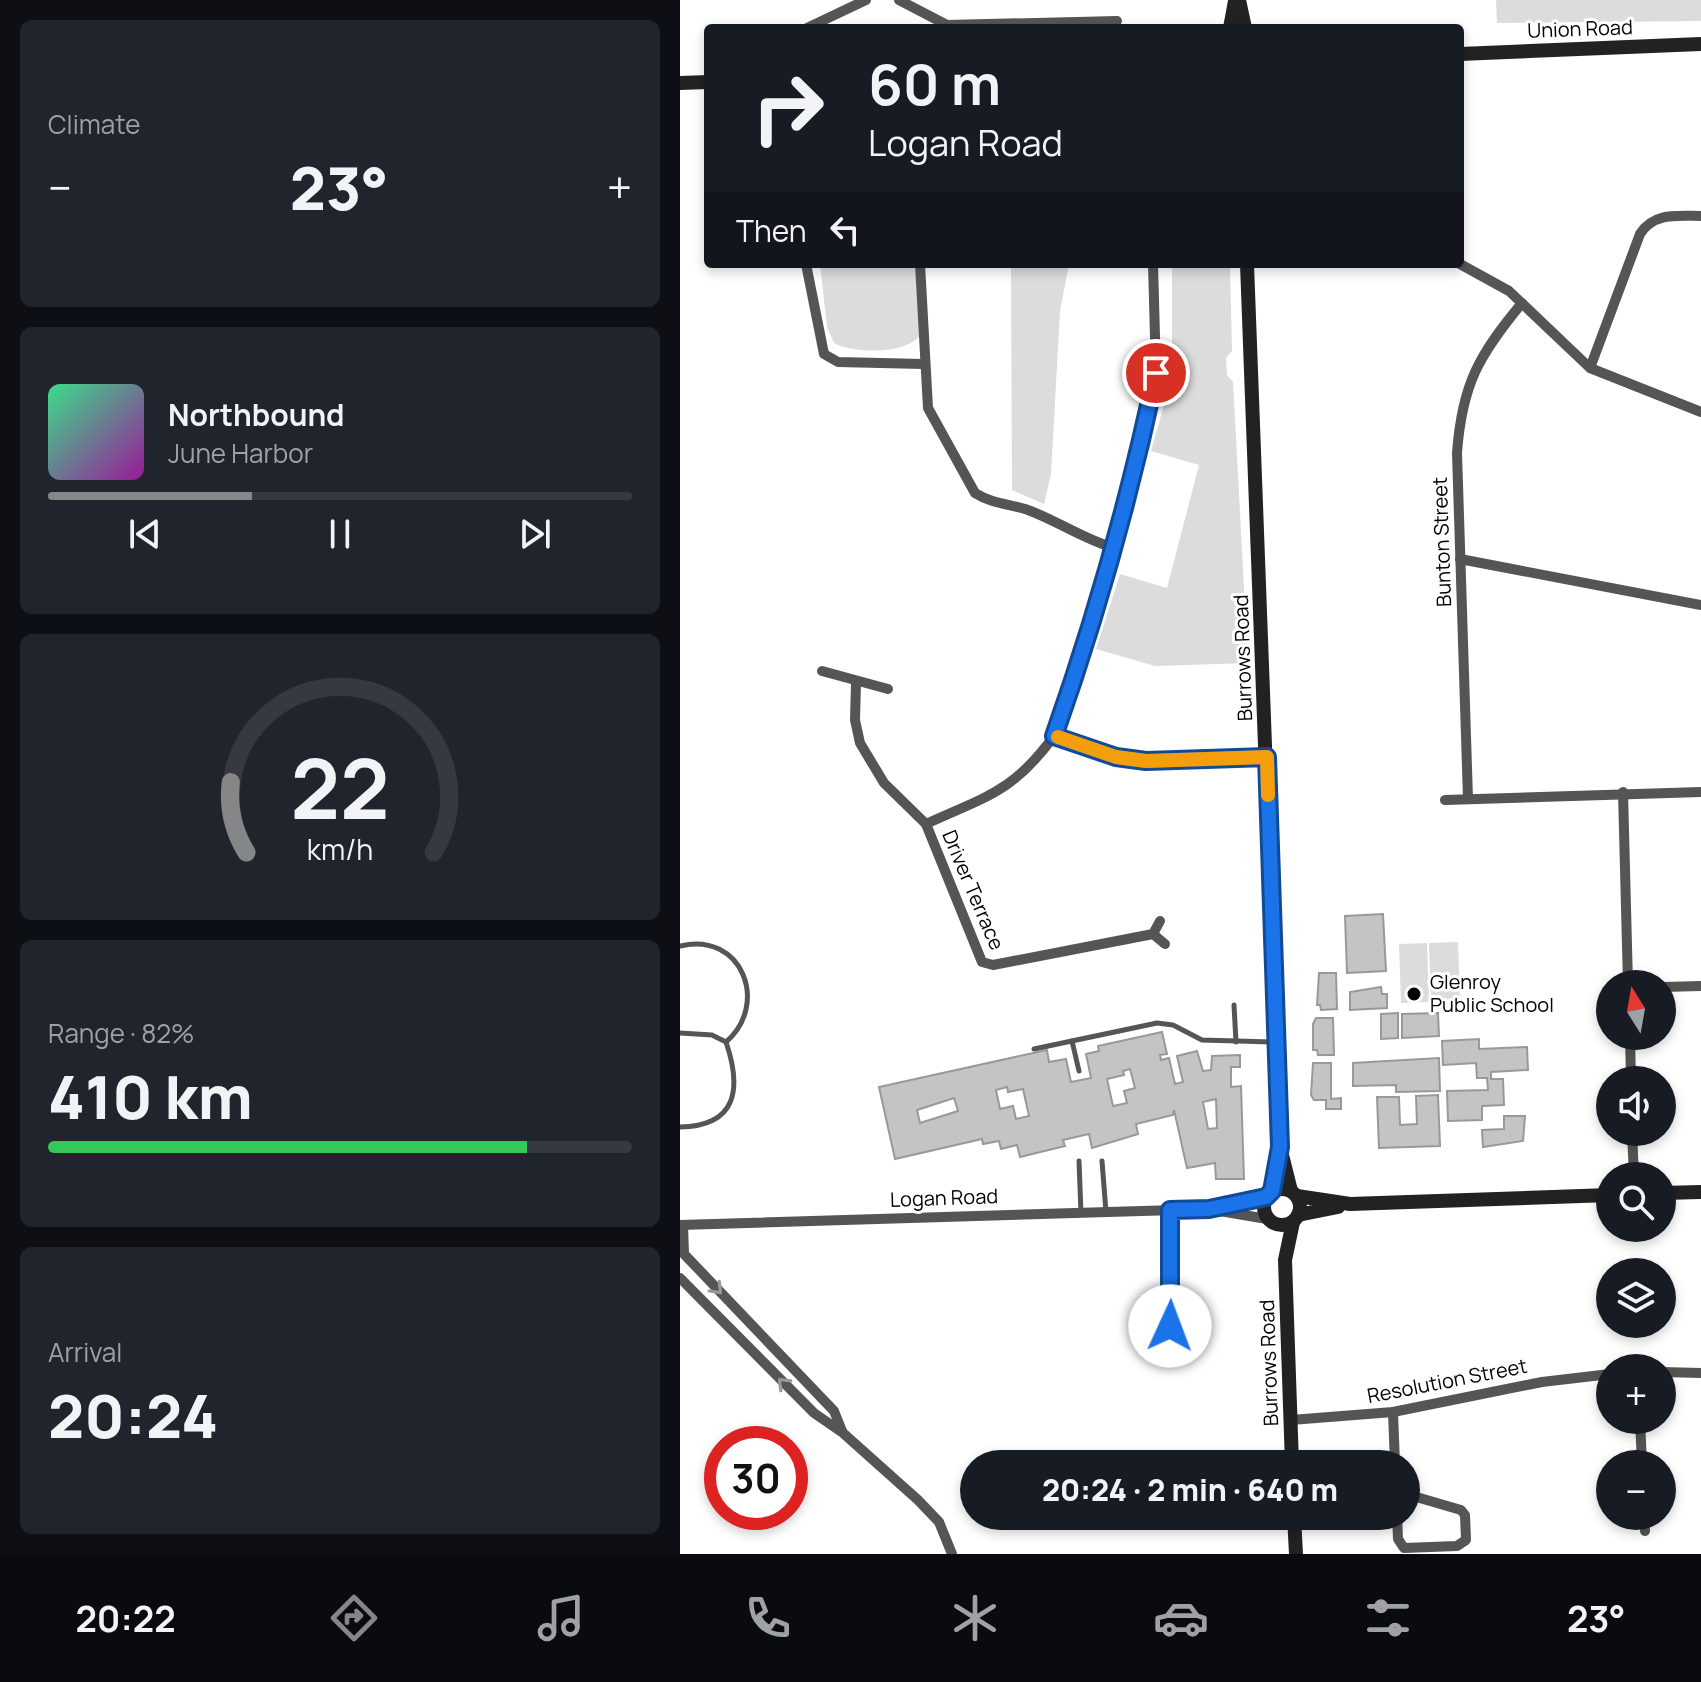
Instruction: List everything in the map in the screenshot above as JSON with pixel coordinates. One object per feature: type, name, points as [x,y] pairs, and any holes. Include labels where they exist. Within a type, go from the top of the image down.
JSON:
[{"type":"main road","points":[[1231,24],[1237,0]]},
{"type":"main road","points":[[1237,0],[1244,24]]},
{"type":"main road","name":"Union Road","points":[[1464,54],[1701,44]]},
{"type":"main road","points":[[680,83],[704,82]]},
{"type":"main road","name":"Burrows Road","points":[[1247,268],[1280,1147],[1269,1194]]},
{"type":"main road","name":"Burrows Road","points":[[1280,1147],[1294,1194]]},
{"type":"main road","points":[[1676,1193],[1701,1192]]},
{"type":"main road","points":[[1350,1204],[1295,1219],[1282,1226],[1269,1221],[1263,1208],[1269,1194],[1294,1194],[1350,1204],[1596,1195]]},
{"type":"main road","points":[[1294,1194],[1295,1219]]},
{"type":"main road","name":"Burrows Road","points":[[1292,1450],[1285,1260],[1295,1219]]},
{"type":"main road","name":"Burrows Road","points":[[1269,1221],[1285,1260]]},
{"type":"main road","points":[[1295,1530],[1296,1554]]},
{"type":"street","points":[[815,24],[866,0]]},
{"type":"street","points":[[899,0],[945,24]]},
{"type":"street","points":[[990,24],[1117,21]]},
{"type":"street","points":[[1590,368],[1640,234],[1648,221],[1663,217],[1701,216]]},
{"type":"street","points":[[1464,266],[1490,277],[1590,368],[1701,412]]},
{"type":"street","points":[[807,268],[824,354],[838,362],[923,364]]},
{"type":"street","points":[[920,268],[923,364],[928,408],[975,493],[986,500],[1028,511],[1081,538],[1114,548]]},
{"type":"street","points":[[926,824],[1010,786],[1028,771],[1054,736],[1114,548],[1138,460],[1156,373],[1153,268]]},
{"type":"street","name":"Bunton Street","points":[[1468,799],[1457,453],[1460,409],[1474,369],[1497,333],[1522,303]]},
{"type":"street","points":[[1460,559],[1701,605]]},
{"type":"street","points":[[822,671],[856,683],[888,689]]},
{"type":"street","name":"Driver Terrace","points":[[856,683],[855,720],[870,763],[902,804],[926,824],[979,957],[986,965],[1153,934]]},
{"type":"street","points":[[1054,736],[1116,757],[1146,761],[1267,757]]},
{"type":"street","points":[[1623,792],[1628,970]]},
{"type":"street","points":[[1445,800],[1623,792],[1701,792]]},
{"type":"street","points":[[1160,921],[1153,934],[1165,944]]},
{"type":"street","points":[[1676,987],[1701,986]]},
{"type":"street","name":"Logan Road","points":[[682,1225],[1209,1209],[1269,1194]]},
{"type":"street","name":"Logan Road","points":[[1209,1209],[1269,1221]]},
{"type":"street","points":[[1170,1210],[1170,1326]]},
{"type":"street","points":[[682,1225],[684,1254],[834,1411],[843,1433]]},
{"type":"street","points":[[680,1278],[814,1413],[843,1433],[939,1522],[952,1554]]},
{"type":"street","points":[[1156,1312],[1170,1311]]},
{"type":"street","points":[[1676,1372],[1701,1373]]},
{"type":"street","name":"Resolution Street","points":[[1291,1420],[1393,1412],[1542,1382],[1596,1376]]},
{"type":"street","points":[[1393,1412],[1394,1450]]},
{"type":"street","points":[[1398,1530],[1398,1539],[1404,1548],[1457,1546],[1466,1540],[1465,1515],[1461,1510],[1420,1498]]},
{"type":"lane","points":[[680,946],[698,942],[715,946],[731,956],[742,972],[747,1014],[737,1033],[726,1042]]},
{"type":"lane","points":[[1234,1005],[1236,1042]]},
{"type":"lane","points":[[1034,1049],[1166,1023],[1202,1040],[1277,1042]]},
{"type":"lane","points":[[680,1033],[712,1035],[726,1042]]},
{"type":"lane","points":[[1072,1041],[1079,1071]]},
{"type":"lane","points":[[680,1127],[708,1124],[721,1117],[729,1106],[734,1090],[726,1042]]},
{"type":"lane","points":[[1079,1161],[1081,1214]]},
{"type":"lane","points":[[1102,1161],[1107,1213]]},
{"type":"shaded area","points":[[1496,0],[1701,0],[1701,21],[1497,23]]},
{"type":"shaded area","points":[[820,268],[919,268],[922,332],[916,340],[895,348],[855,349],[834,343],[827,327]]},
{"type":"shaded area","points":[[1011,268],[1068,268],[1060,311],[1051,474],[1044,504],[1012,490]]},
{"type":"shaded area","points":[[1172,268],[1230,268],[1232,351],[1226,358],[1227,375],[1233,382],[1248,663],[1155,666],[1096,649],[1120,574],[1167,588],[1199,465],[1151,451],[1172,377]]},
{"type":"shaded area","points":[[1458,942],[1460,1001],[1431,1002],[1429,943]]},
{"type":"shaded area","points":[[1427,943],[1429,1002],[1401,1003],[1399,944]]},
{"type":"building","points":[[1383,914],[1386,971],[1347,973],[1345,916]]},
{"type":"building","points":[[1319,973],[1336,973],[1337,1009],[1321,1010],[1317,1005]]},
{"type":"building","points":[[1381,987],[1382,994],[1387,994],[1387,1008],[1350,1010],[1350,992]]},
{"type":"building","points":[[1398,1013],[1398,1038],[1381,1039],[1381,1014]]},
{"type":"building","points":[[1438,1013],[1439,1036],[1402,1038],[1402,1014]]},
{"type":"building","points":[[1316,1018],[1333,1018],[1334,1055],[1318,1055],[1317,1050],[1313,1050],[1313,1024]]},
{"type":"building","points":[[1162,1032],[1167,1054],[1160,1055],[1161,1060],[1169,1058],[1175,1084],[1183,1082],[1177,1056],[1197,1051],[1203,1071],[1211,1070],[1212,1056],[1240,1055],[1240,1067],[1231,1067],[1231,1087],[1241,1086],[1244,1179],[1216,1179],[1215,1163],[1187,1168],[1174,1110],[1173,1115],[1136,1124],[1138,1134],[1092,1148],[1089,1134],[1063,1140],[1065,1146],[1020,1157],[1017,1145],[1001,1149],[999,1141],[983,1144],[982,1139],[895,1159],[879,1087],[1047,1050],[1049,1062],[1066,1059],[1071,1082],[1091,1078],[1086,1054],[1099,1051],[1098,1046]],"holes":[[[1130,1069],[1135,1088],[1124,1091],[1127,1103],[1113,1106],[1107,1079],[1124,1075],[1123,1071]],[[1007,1087],[1008,1092],[1023,1089],[1029,1116],[1016,1119],[1013,1106],[1000,1109],[996,1090]],[[954,1098],[958,1111],[920,1123],[917,1110]],[[1216,1099],[1217,1128],[1208,1129],[1203,1102]]]},
{"type":"building","points":[[1479,1039],[1479,1049],[1527,1047],[1528,1070],[1491,1072],[1491,1079],[1503,1079],[1504,1105],[1482,1106],[1482,1120],[1448,1121],[1447,1091],[1488,1090],[1487,1078],[1477,1078],[1476,1063],[1443,1065],[1442,1041]]},
{"type":"building","points":[[1439,1058],[1440,1091],[1396,1092],[1396,1085],[1353,1086],[1353,1063]]},
{"type":"building","points":[[1313,1063],[1331,1063],[1331,1099],[1341,1098],[1341,1109],[1326,1109],[1326,1100],[1314,1100],[1311,1095]]},
{"type":"building","points":[[1438,1095],[1440,1146],[1379,1148],[1377,1097],[1399,1097],[1400,1125],[1417,1124],[1416,1096]]},
{"type":"building","points":[[1504,1116],[1525,1116],[1523,1141],[1483,1147],[1482,1130],[1504,1129]]},
{"type":"slow traffic","points":[[1058,737],[1116,757],[1146,761],[1267,757],[1268,795]]},
{"type":"place","name":"Glenroy Public School","points":[[1414,994]]},
{"type":"route","points":[[1156,373],[1138,460],[1114,548],[1054,736],[1116,757],[1146,761],[1267,757],[1280,1147],[1272,1191],[1266,1197],[1209,1209],[1170,1210],[1170,1326]]}]
